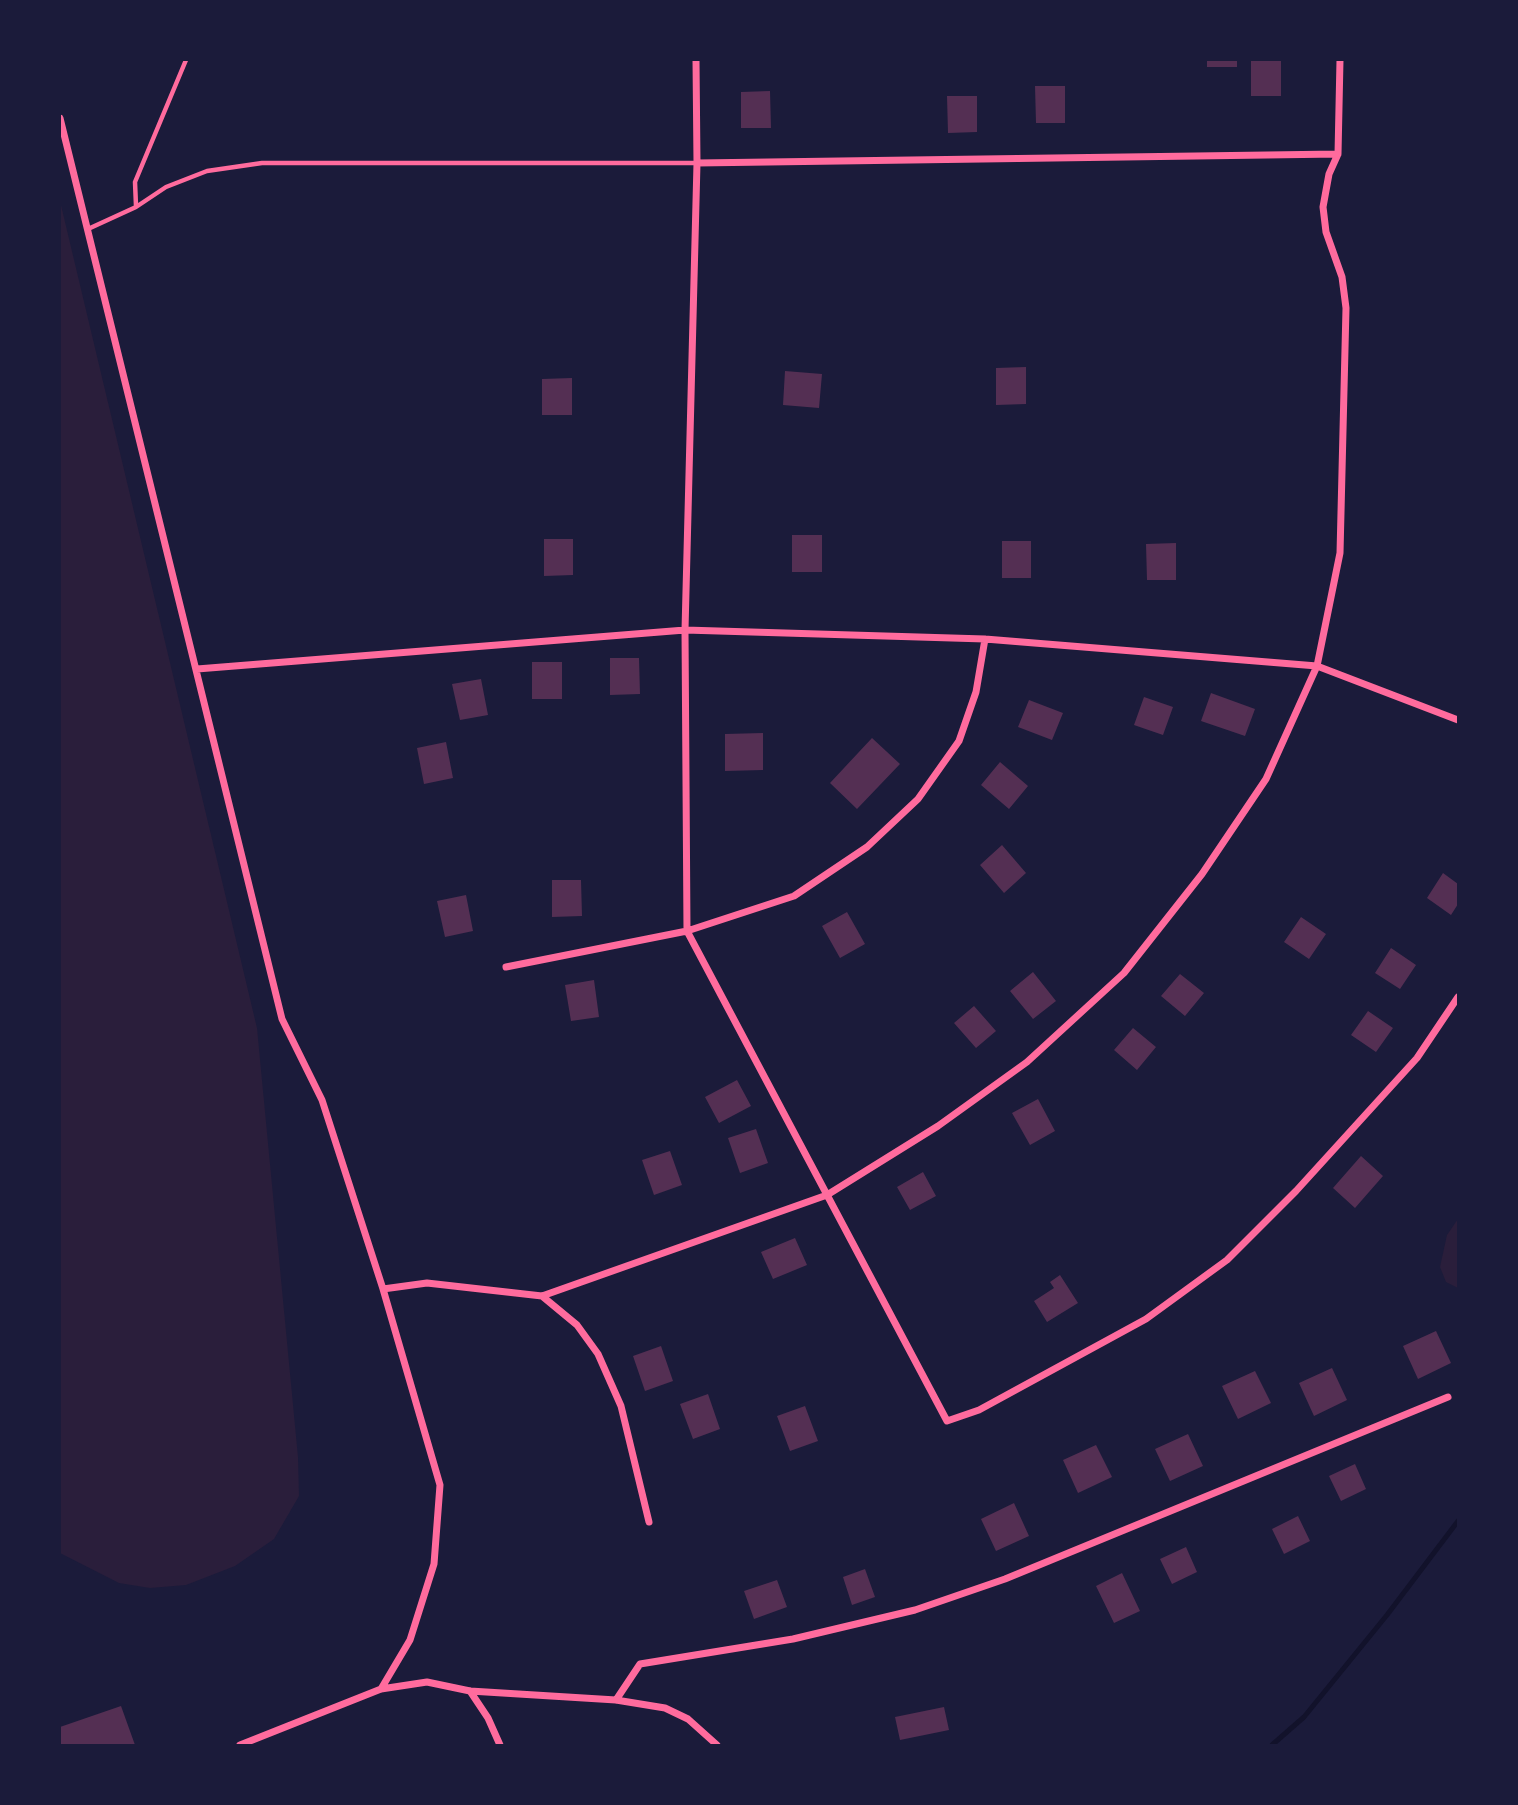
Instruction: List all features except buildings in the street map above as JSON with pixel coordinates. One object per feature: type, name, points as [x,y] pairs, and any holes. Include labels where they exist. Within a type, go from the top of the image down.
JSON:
[{"type":"street","points":[[696,60],[697,163],[685,630],[687,931],[947,1422],[979,1410],[1146,1319],[1227,1260],[1296,1191],[1417,1058],[1458,997]]},
{"type":"street","points":[[383,1289],[426,1283],[542,1296],[827,1195],[938,1126],[1027,1062],[1124,973],[1202,874],[1266,779],[1317,666],[1340,553],[1346,308],[1342,277],[1326,232],[1323,207],[1329,174],[1338,155],[1340,60]]},
{"type":"street","points":[[60,118],[282,1019],[322,1100],[383,1289],[440,1485],[434,1564],[410,1640],[381,1689]]},
{"type":"street","points":[[697,163],[1338,155]]},
{"type":"street","points":[[197,669],[685,630],[985,639],[1317,666],[1458,720]]},
{"type":"street","points":[[506,967],[687,931],[793,896],[867,847],[918,799],[960,741],[976,692],[985,639]]},
{"type":"street","points":[[542,1296],[577,1325],[598,1354],[621,1406],[649,1522]]},
{"type":"street","points":[[616,1700],[640,1664],[793,1639],[915,1610],[1005,1579],[1448,1397]]},
{"type":"street","points":[[240,1745],[381,1689],[427,1682],[470,1691],[616,1700],[664,1708],[688,1719],[718,1745]]},
{"type":"street","points":[[470,1691],[488,1718],[500,1745]]},
{"type":"lane","points":[[136,207],[135,182],[186,60]]},
{"type":"lane","points":[[88,229],[136,207],[166,187],[207,171],[262,163],[697,163]]},
{"type":"shaded area","points":[[60,201],[257,1028],[298,1457],[299,1496],[274,1539],[235,1566],[186,1585],[150,1588],[119,1583],[60,1553]]},
{"type":"shaded area","points":[[1458,1219],[1458,1288],[1446,1282],[1440,1267],[1447,1235]]},
{"type":"waterway","points":[[1272,1745],[1304,1717],[1387,1615],[1458,1521]]}]
